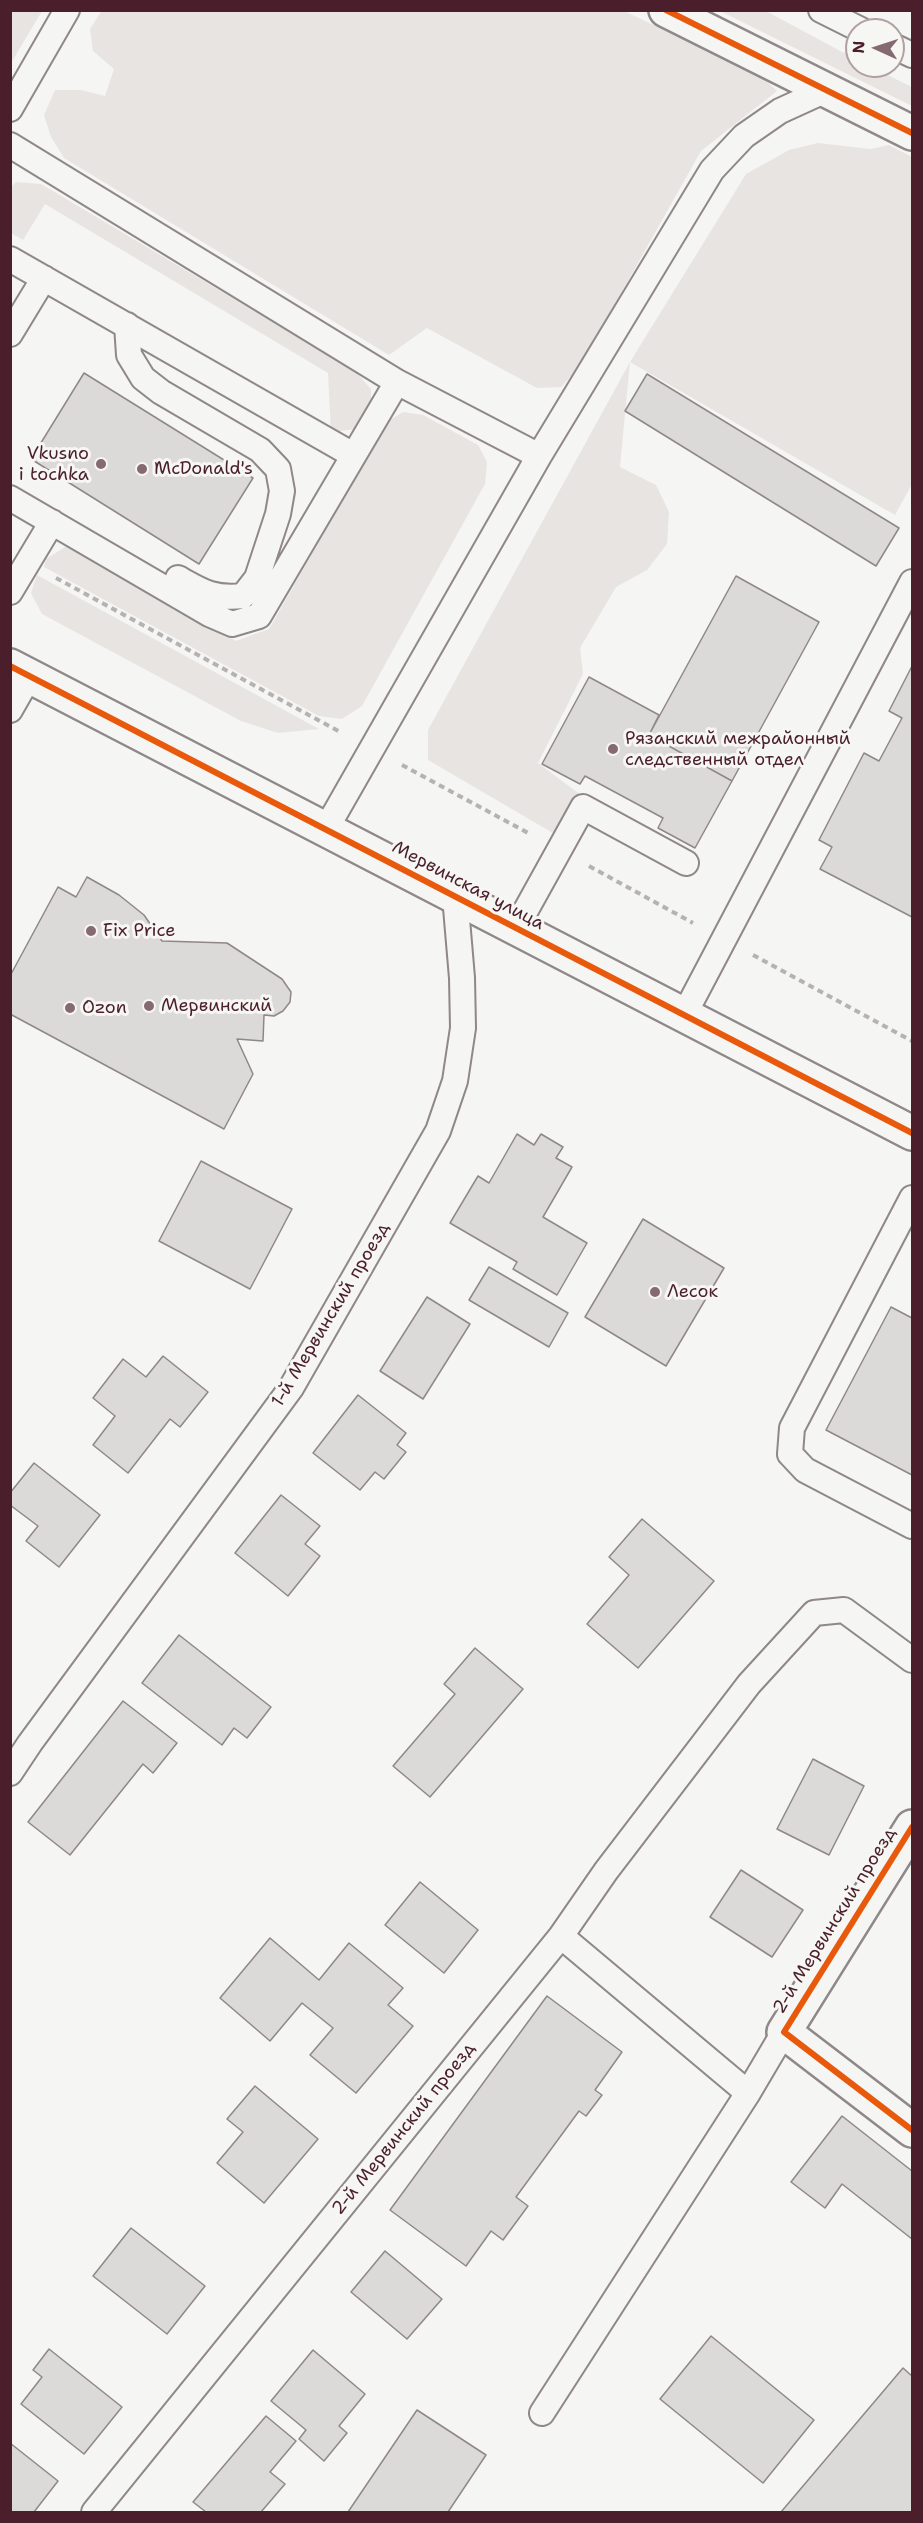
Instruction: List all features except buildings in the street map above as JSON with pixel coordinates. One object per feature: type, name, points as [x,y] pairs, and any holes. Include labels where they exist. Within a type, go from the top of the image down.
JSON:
[{"type":"street","points":[[666,10],[912,133]]},
{"type":"street","name":"Мервинская улица","points":[[20,670],[912,1133]]},
{"type":"street","name":"2-й Мервинский проезд","points":[[783,2032],[912,1827]]},
{"type":"street","points":[[783,2032],[912,2130]]},
{"type":"lane","points":[[10,109],[68,10]]},
{"type":"lane","points":[[821,10],[845,22]]},
{"type":"lane","points":[[326,829],[539,456],[712,170],[744,136],[780,111],[826,90]]},
{"type":"lane","points":[[10,146],[396,382],[539,456]]},
{"type":"lane","points":[[10,259],[353,455]]},
{"type":"lane","points":[[10,334],[44,278]]},
{"type":"lane","points":[[112,557],[135,555],[199,590],[221,598],[243,596],[257,578],[278,514],[282,490],[278,469],[260,450],[161,392],[143,378],[129,355],[127,325]]},
{"type":"lane","points":[[10,498],[209,614],[232,624],[260,616],[396,382]]},
{"type":"lane","points":[[10,592],[52,522]]},
{"type":"lane","points":[[684,1015],[912,582]]},
{"type":"lane","points":[[10,710],[20,670]]},
{"type":"lane","points":[[516,928],[583,807],[686,863]]},
{"type":"lane","name":"1-й Мервинский проезд","points":[[10,1773],[291,1388],[438,1131],[455,1081],[463,1028],[462,978],[455,896]]},
{"type":"lane","points":[[912,1198],[792,1428],[790,1454],[805,1470],[912,1526]]},
{"type":"lane","name":"2-й Мервинский проезд","points":[[94,2512],[561,1936],[606,1871],[749,1684],[814,1613],[844,1610],[912,1660]]},
{"type":"lane","points":[[561,1936],[748,2092]]},
{"type":"lane","name":"2-й Мервинский проезд","points":[[542,2413],[748,2092],[783,2032]]},
{"type":"path","points":[[28,563],[912,1041]]},
{"type":"shaded area","points":[[102,10],[624,11],[761,76],[777,91],[701,151],[580,366],[561,387],[537,388],[427,328],[389,355],[64,158],[51,137],[44,115],[55,90],[81,90],[105,96],[114,69],[93,51],[90,29]]},
{"type":"shaded area","points":[[10,11],[42,11],[11,63]]},
{"type":"shaded area","points":[[720,11],[766,11],[845,54],[845,73]]},
{"type":"shaded area","points":[[855,78],[894,78],[912,87],[912,106]]},
{"type":"shaded area","points":[[818,143],[871,149],[889,145],[912,157],[912,484],[895,515],[630,362],[746,174],[789,150]]},
{"type":"shaded area","points":[[16,182],[41,184],[355,371],[371,389],[371,413],[356,429],[331,432],[328,373],[45,204],[23,240],[11,233],[11,187]]},
{"type":"shaded area","points":[[630,362],[620,467],[656,485],[669,512],[667,544],[647,570],[616,587],[580,648],[583,674],[538,763],[581,795],[558,836],[428,760],[428,730]]},
{"type":"shaded area","points":[[403,412],[423,415],[478,445],[487,462],[485,484],[362,706],[342,719],[319,716],[44,567],[46,559],[70,544],[236,641],[269,629],[388,421]]},
{"type":"shaded area","points":[[37,575],[319,729],[278,733],[241,721],[42,614],[31,593]]},
{"type":"cycle path","points":[[666,10],[912,133]]},
{"type":"cycle path","points":[[10,666],[912,1133]]},
{"type":"cycle path","points":[[912,1827],[784,2032],[912,2130]]},
{"type":"place","name":"Vkusno i tochka","points":[[101,464]]},
{"type":"place","name":"McDonald's","points":[[142,469]]},
{"type":"place","name":"Рязанский межрайонный следственный отдел","points":[[613,749]]},
{"type":"place","name":"Fix Price","points":[[91,931]]},
{"type":"place","name":"Мервинский","points":[[149,1006]]},
{"type":"place","name":"Ozon","points":[[70,1008]]},
{"type":"place","name":"Лесок","points":[[655,1292]]}]
